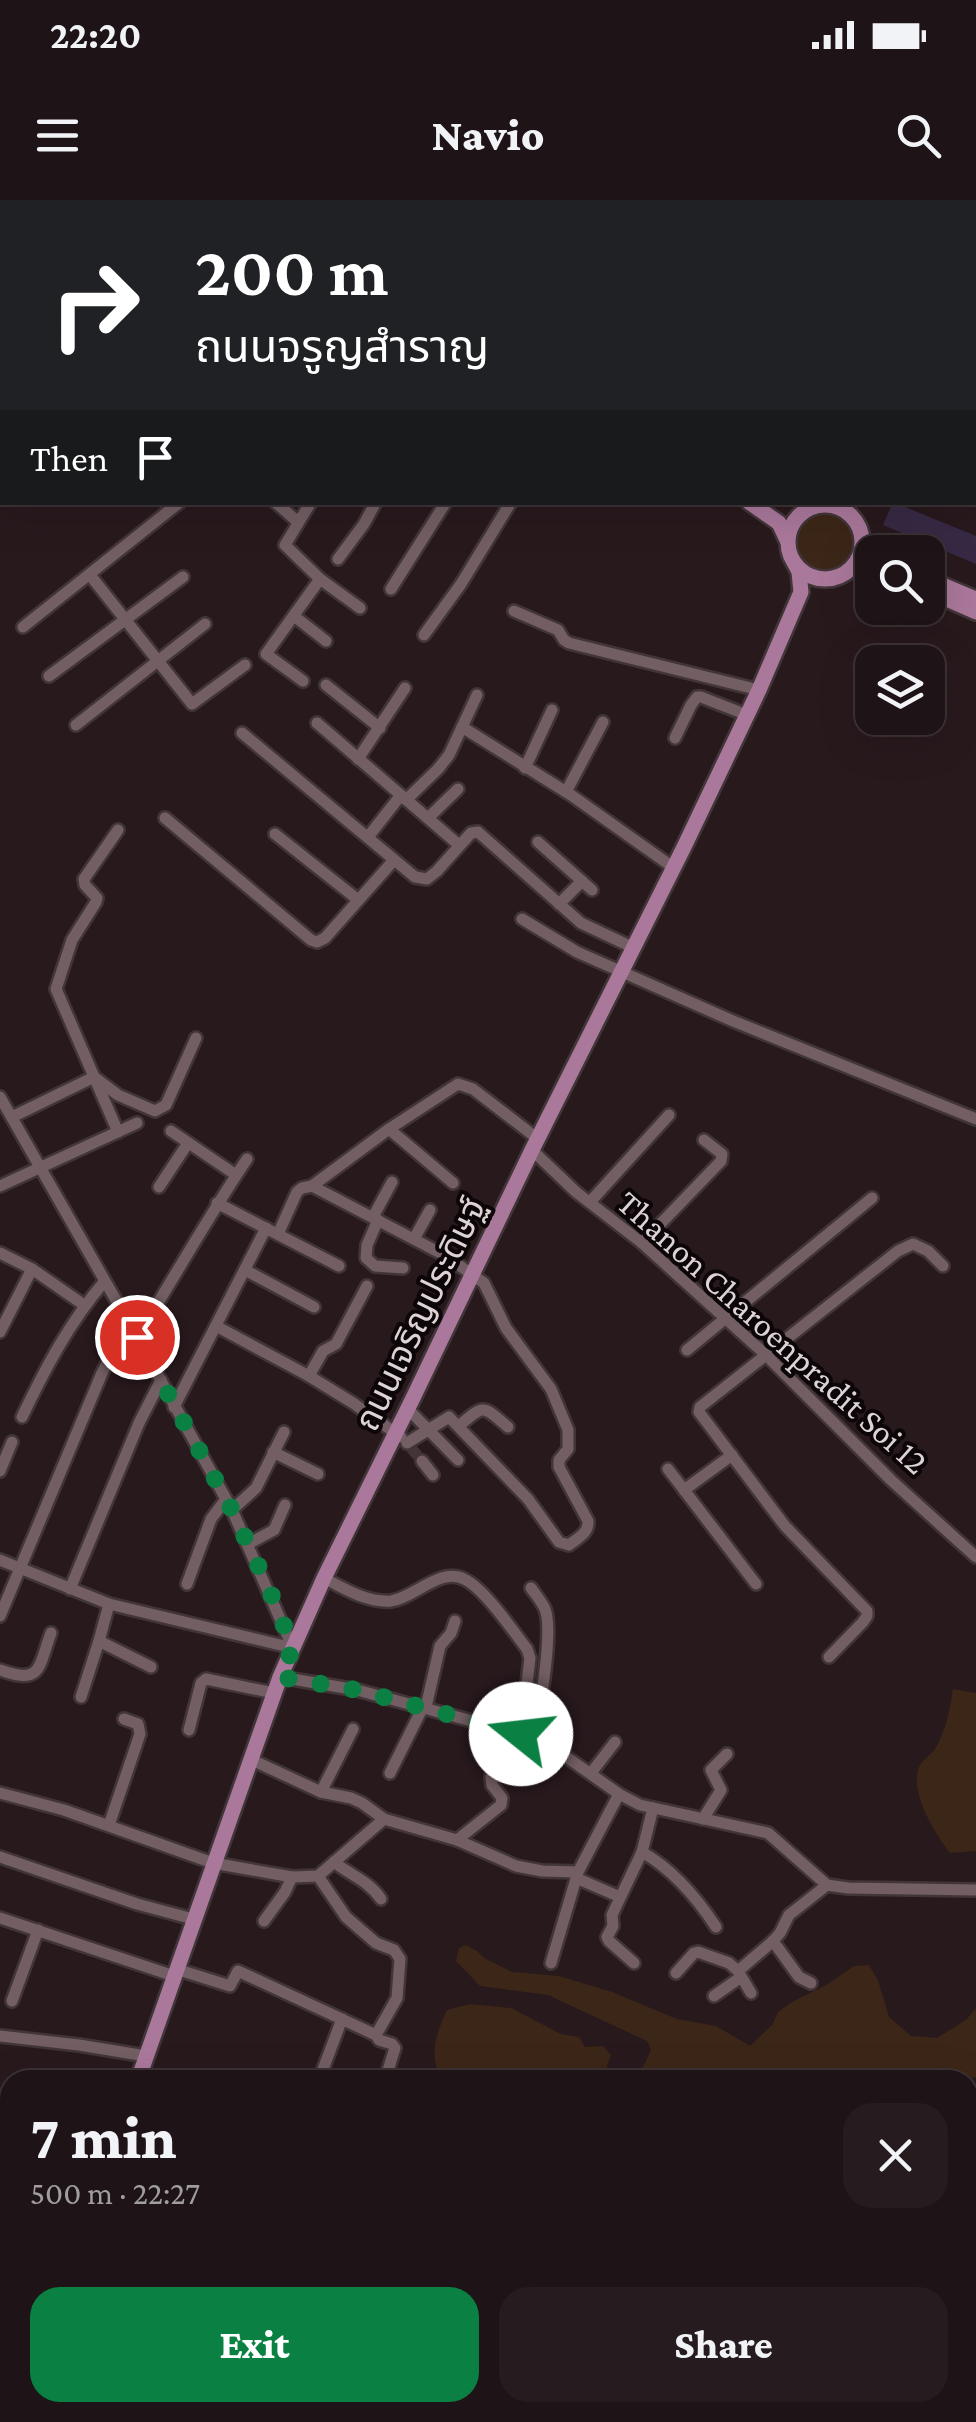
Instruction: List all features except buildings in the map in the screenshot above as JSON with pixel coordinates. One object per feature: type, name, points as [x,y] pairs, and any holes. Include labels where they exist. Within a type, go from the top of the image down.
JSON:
[{"type":"main road","points":[[754,505],[779,524],[788,540]]},
{"type":"main road","points":[[768,513],[782,516],[817,505],[835,506],[852,516],[861,535]]},
{"type":"main road","points":[[801,592],[788,540],[792,524],[802,512]]},
{"type":"main road","points":[[795,564],[808,576],[825,579]]},
{"type":"main road","points":[[801,592],[825,579],[841,576],[855,564]]},
{"type":"main road","points":[[848,571],[855,570]]},
{"type":"main road","points":[[945,586],[976,600]]},
{"type":"main road","name":"ถนนเจริญประดิษฐ์","points":[[141,2070],[277,1685],[324,1578],[405,1441],[408,1409],[674,868],[801,592]]},
{"type":"main road","points":[[945,598],[976,612]]},
{"type":"street","points":[[23,628],[176,505]]},
{"type":"street","points":[[278,505],[298,522]]},
{"type":"street","points":[[310,505],[285,545],[320,579],[360,608]]},
{"type":"street","points":[[338,559],[374,505]]},
{"type":"street","points":[[391,589],[444,505]]},
{"type":"street","points":[[424,635],[461,584],[509,505]]},
{"type":"street","points":[[90,575],[192,704],[245,665]]},
{"type":"street","points":[[49,676],[183,576]]},
{"type":"street","points":[[302,682],[266,654],[320,579]]},
{"type":"street","points":[[514,611],[558,630],[569,644],[759,690]]},
{"type":"street","points":[[294,616],[326,641]]},
{"type":"street","points":[[76,725],[205,624]]},
{"type":"street","points":[[326,684],[380,728]]},
{"type":"street","points":[[358,759],[405,688]]},
{"type":"street","points":[[368,838],[403,798],[438,769],[477,694]]},
{"type":"street","points":[[675,738],[696,697],[747,716]]},
{"type":"street","points":[[526,768],[552,710]]},
{"type":"street","points":[[566,792],[604,722]]},
{"type":"street","points":[[317,723],[459,845]]},
{"type":"street","points":[[462,727],[566,792],[674,868]]},
{"type":"street","points":[[242,733],[414,877],[427,879],[474,831],[478,832],[581,923],[634,948]]},
{"type":"street","points":[[428,818],[458,789]]},
{"type":"street","points":[[165,818],[316,942],[325,938],[394,860]]},
{"type":"street","points":[[118,830],[84,879],[96,902],[72,940],[56,983],[118,1132]]},
{"type":"street","points":[[275,834],[357,899]]},
{"type":"street","points":[[538,842],[592,890]]},
{"type":"street","points":[[559,904],[582,880]]},
{"type":"street","points":[[522,920],[577,952],[733,1021],[976,1119]]},
{"type":"street","points":[[94,1077],[118,1095],[155,1111],[166,1105],[196,1038]]},
{"type":"street","points":[[12,1117],[94,1077]]},
{"type":"street","name":"Thanon Charoenpradit Soi 12","points":[[389,1129],[458,1084],[474,1088],[590,1202],[642,1243],[766,1356],[891,1480],[976,1557]]},
{"type":"street","points":[[2,1103],[229,1504],[293,1648]]},
{"type":"street","points":[[590,1202],[669,1115]]},
{"type":"street","points":[[0,1186],[137,1123]]},
{"type":"street","points":[[174,1407],[245,1270],[297,1192],[312,1186],[389,1129],[453,1183]]},
{"type":"street","points":[[171,1132],[236,1174]]},
{"type":"street","points":[[642,1243],[722,1161],[722,1154],[704,1140]]},
{"type":"street","points":[[159,1187],[188,1142]]},
{"type":"street","points":[[137,1337],[246,1159]]},
{"type":"street","points":[[392,1182],[376,1218],[366,1258],[375,1266],[403,1268]]},
{"type":"street","points":[[216,1326],[309,1376],[405,1441],[448,1417],[528,1499],[564,1544],[585,1532],[588,1521],[559,1467],[559,1460],[568,1449],[568,1430],[550,1389],[506,1328],[488,1288],[414,1239],[312,1186]]},
{"type":"street","points":[[687,1350],[872,1198]]},
{"type":"street","points":[[217,1204],[340,1266]]},
{"type":"street","points":[[414,1239],[430,1210]]},
{"type":"street","points":[[829,1658],[863,1622],[867,1611],[785,1526],[700,1407],[908,1246],[920,1246],[943,1266]]},
{"type":"street","points":[[0,1253],[84,1305]]},
{"type":"street","points":[[0,1332],[32,1270]]},
{"type":"street","points":[[245,1270],[314,1306]]},
{"type":"street","points":[[22,1417],[48,1362],[84,1305],[104,1282]]},
{"type":"street","points":[[309,1376],[322,1351],[336,1344],[367,1286]]},
{"type":"street","points":[[0,1616],[102,1374],[128,1323]]},
{"type":"street","points":[[70,1589],[138,1423],[161,1380]]},
{"type":"street","points":[[408,1409],[458,1460]]},
{"type":"street","points":[[459,1426],[483,1409],[508,1427]]},
{"type":"street","points":[[187,1584],[211,1519],[256,1488],[284,1432]]},
{"type":"street","points":[[0,1471],[12,1442]]},
{"type":"street","points":[[274,1452],[318,1474]]},
{"type":"street","points":[[684,1490],[732,1455]]},
{"type":"street","points":[[422,1461],[433,1474]]},
{"type":"street","points":[[668,1469],[756,1584]]},
{"type":"street","points":[[248,1544],[274,1530],[285,1505]]},
{"type":"street","points":[[0,1560],[109,1604],[293,1648]]},
{"type":"street","points":[[324,1578],[348,1591],[392,1601],[446,1577],[458,1576],[475,1586],[527,1649],[530,1667],[516,1733],[491,1778],[502,1798],[501,1805],[457,1840]]},
{"type":"street","points":[[531,1588],[544,1606],[547,1620],[535,1738]]},
{"type":"street","points":[[80,1697],[109,1604]]},
{"type":"street","points":[[390,1773],[424,1707],[440,1646],[455,1621]]},
{"type":"street","points":[[0,1670],[21,1677],[32,1674],[51,1633]]},
{"type":"street","points":[[100,1642],[151,1667]]},
{"type":"street","points":[[189,1730],[200,1682],[206,1679],[357,1690],[535,1738],[640,1805],[768,1833],[828,1885],[976,1890]]},
{"type":"street","points":[[109,1825],[140,1734],[138,1724],[124,1719]]},
{"type":"street","points":[[321,1792],[353,1728]]},
{"type":"street","points":[[591,1773],[615,1742]]},
{"type":"street","points":[[704,1819],[721,1790],[710,1770],[727,1754]]},
{"type":"street","points":[[252,1760],[321,1792],[352,1798],[384,1819],[457,1840],[528,1870],[577,1875],[620,1897]]},
{"type":"street","points":[[0,1793],[64,1810],[213,1863],[292,1877],[318,1876],[384,1819]]},
{"type":"street","points":[[551,1963],[577,1875],[620,1794]]},
{"type":"street","points":[[634,1962],[607,1939],[612,1915],[642,1852],[653,1808]]},
{"type":"street","points":[[642,1852],[660,1862],[716,1926]]},
{"type":"street","points":[[0,1857],[193,1919]]},
{"type":"street","points":[[334,1862],[369,1884],[381,1899]]},
{"type":"street","points":[[318,1876],[346,1917],[376,1943],[398,1954],[397,1998],[376,2035]]},
{"type":"street","points":[[264,1921],[292,1877]]},
{"type":"street","points":[[714,1996],[774,1941],[789,1915],[828,1885]]},
{"type":"street","points":[[0,1918],[230,1986],[238,1971],[392,2044],[396,2048],[388,2070]]},
{"type":"street","points":[[12,2001],[38,1930]]},
{"type":"street","points":[[774,1941],[799,1977],[811,1983]]},
{"type":"street","points":[[676,1973],[698,1952],[729,1963],[751,1993]]},
{"type":"street","points":[[322,2070],[342,2019]]},
{"type":"street","points":[[0,2036],[146,2056]]},
{"type":"shaded area","points":[[892,505],[976,536],[976,564],[945,551],[945,535],[907,535],[883,525]]},
{"type":"shaded area","points":[[825,514],[845,522],[853,542],[845,562],[825,570],[805,562],[797,542],[805,522]]},
{"type":"shaded area","points":[[953,1689],[976,1693],[976,1851],[950,1853],[925,1812],[917,1777],[920,1764],[942,1735]]},
{"type":"shaded area","points":[[466,1945],[512,1972],[559,1976],[612,1992],[677,2019],[716,2026],[750,2046],[772,2025],[778,2012],[792,2002],[854,1966],[869,1965],[878,1980],[889,2017],[911,2036],[937,2038],[966,2020],[976,2008],[976,2070],[635,2070],[643,2067],[651,2050],[647,2041],[548,1995],[480,1986],[456,1961],[459,1948]]},
{"type":"shaded area","points":[[470,2004],[511,2008],[561,2034],[579,2037],[585,2047],[603,2046],[611,2055],[607,2070],[438,2070],[435,2045],[447,2010]]},
{"type":"tunnel","points":[[411,1448],[422,1461]]},
{"type":"route","points":[[137,1337],[232,1510],[268,1586],[293,1648],[280,1677],[357,1690],[521,1734]]}]
